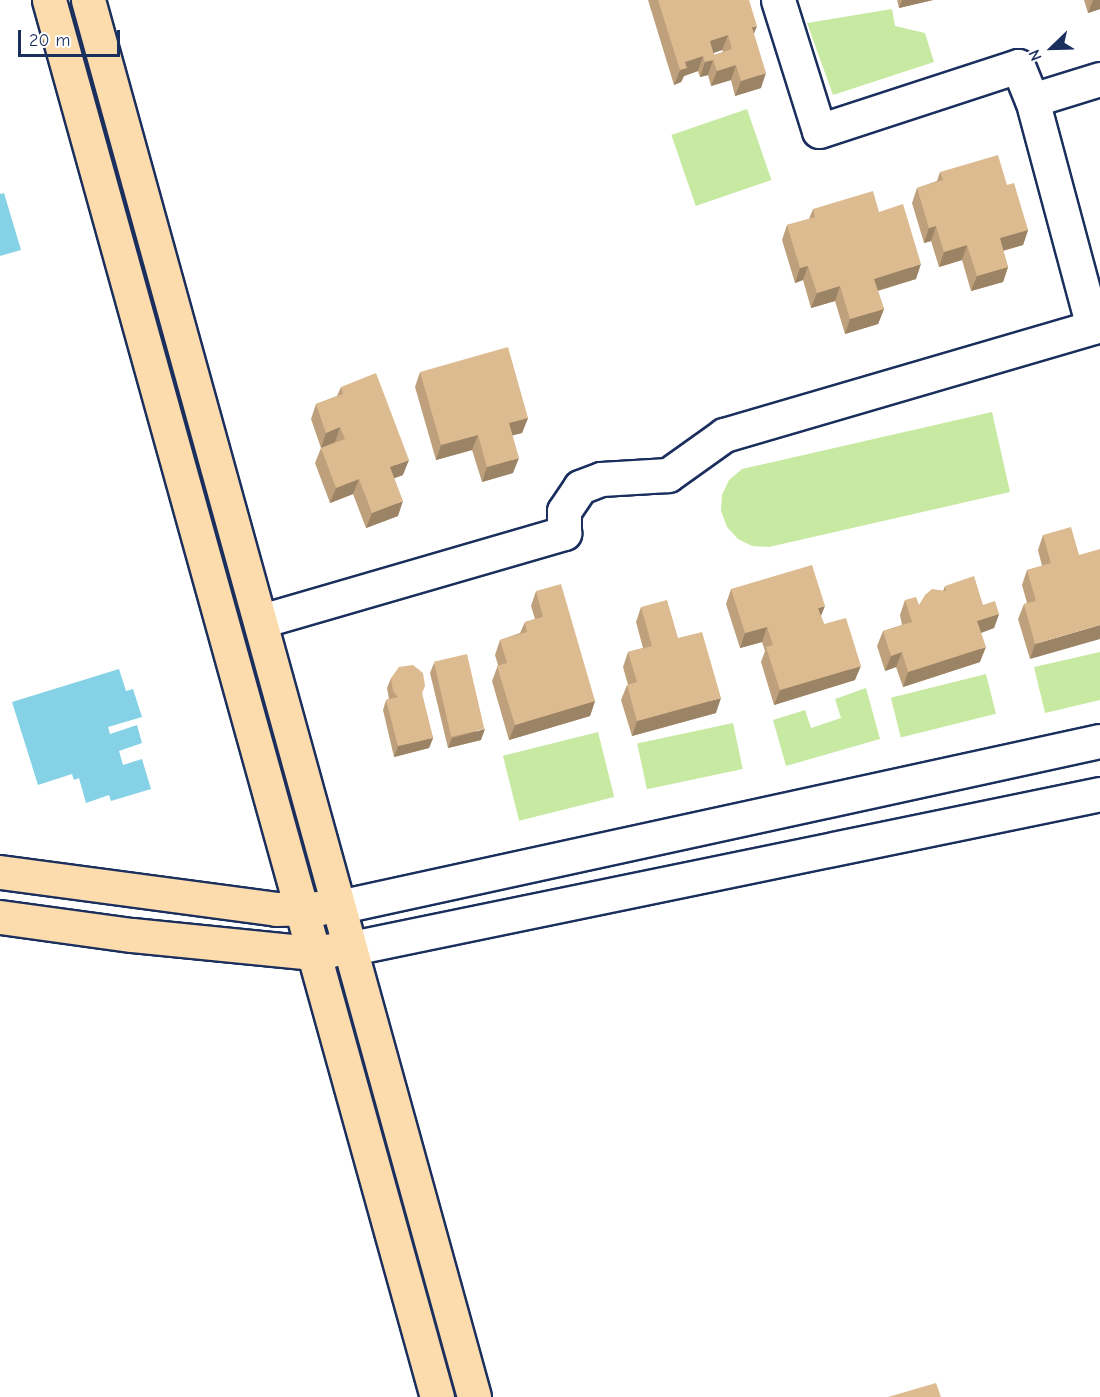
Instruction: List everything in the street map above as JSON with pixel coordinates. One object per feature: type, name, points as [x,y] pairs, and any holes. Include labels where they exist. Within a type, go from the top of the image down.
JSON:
[{"type":"main road","points":[[49,0],[311,953],[437,1397]]},
{"type":"main road","points":[[88,0],[338,907],[352,948],[474,1397]]},
{"type":"main road","points":[[0,872],[276,909],[338,907]]},
{"type":"main road","points":[[0,917],[311,953],[352,948]]},
{"type":"street","points":[[261,621],[564,533],[564,512],[580,487],[601,479],[668,475],[724,435],[1093,327],[1032,100],[1018,66],[819,131],[778,0]]},
{"type":"street","points":[[1032,100],[1100,79]]},
{"type":"street","points":[[338,907],[1100,741]]},
{"type":"street","points":[[352,948],[1100,794]]},
{"type":"green space","points":[[892,9],[895,26],[925,33],[934,62],[833,95],[807,23]]},
{"type":"green space","points":[[747,109],[771,180],[696,206],[671,135]]},
{"type":"green space","points":[[992,412],[1010,492],[769,547],[752,546],[738,539],[727,527],[721,511],[722,495],[729,480],[742,469]]},
{"type":"green space","points":[[1100,652],[1100,700],[1045,713],[1034,667]]},
{"type":"green space","points":[[986,674],[996,714],[901,737],[891,698]]},
{"type":"green space","points":[[866,688],[880,739],[786,766],[773,720],[805,710],[811,728],[841,718],[835,699]]},
{"type":"green space","points":[[733,723],[743,769],[647,789],[637,743]]},
{"type":"green space","points":[[598,732],[614,797],[519,821],[503,756]]},
{"type":"water","points":[[4,193],[21,250],[0,256],[0,194]]},
{"type":"water","points":[[119,669],[126,691],[133,689],[142,717],[108,727],[110,734],[137,725],[142,743],[119,751],[123,765],[142,759],[151,789],[111,801],[109,795],[86,803],[79,778],[74,780],[72,774],[38,785],[12,702]]},
{"type":"building","points":[[658,0],[749,0],[757,26],[752,27],[766,73],[741,81],[736,65],[717,71],[713,60],[705,62],[703,56],[685,62],[687,68],[680,70]],"holes":[[[728,35],[732,49],[714,55],[710,41]]]},
{"type":"building","points":[[998,155],[1007,185],[1014,183],[1028,230],[1000,238],[1008,267],[977,276],[967,245],[944,252],[936,226],[929,228],[917,188],[943,180],[940,172]]},
{"type":"building","points":[[873,191],[879,212],[903,204],[921,264],[874,279],[884,309],[850,319],[840,286],[817,293],[808,266],[800,268],[787,225],[815,217],[813,209]]},
{"type":"building","points":[[508,347],[528,418],[509,423],[519,458],[487,467],[478,435],[441,445],[420,372]]},
{"type":"building","points":[[376,373],[409,460],[390,467],[403,501],[372,513],[359,479],[336,488],[321,448],[345,439],[340,427],[326,433],[316,404],[343,394],[341,387]]},
{"type":"building","points":[[1071,527],[1079,555],[1100,549],[1100,625],[1035,644],[1024,604],[1036,601],[1027,570],[1051,563],[1043,535]]},
{"type":"building","points":[[812,565],[825,606],[818,608],[824,624],[846,618],[861,666],[780,690],[766,647],[773,645],[767,627],[745,633],[731,589]]},
{"type":"building","points":[[974,576],[983,605],[995,601],[999,614],[977,621],[986,647],[908,672],[902,652],[891,656],[883,631],[912,622],[905,600],[916,597],[919,605],[932,589],[946,591],[945,586]]},
{"type":"building","points":[[561,584],[595,701],[515,725],[497,666],[507,663],[500,640],[527,632],[525,622],[543,617],[536,591]]},
{"type":"building","points":[[667,600],[678,638],[702,632],[721,698],[637,721],[627,685],[637,682],[628,652],[652,646],[641,607]]},
{"type":"building","points":[[467,654],[484,729],[451,737],[434,662]]},
{"type":"building","points":[[413,665],[423,673],[425,686],[422,693],[433,738],[398,746],[386,700],[398,697],[393,691],[391,678],[399,667]]},
{"type":"building","points":[[936,1383],[941,1397],[888,1397]]}]
